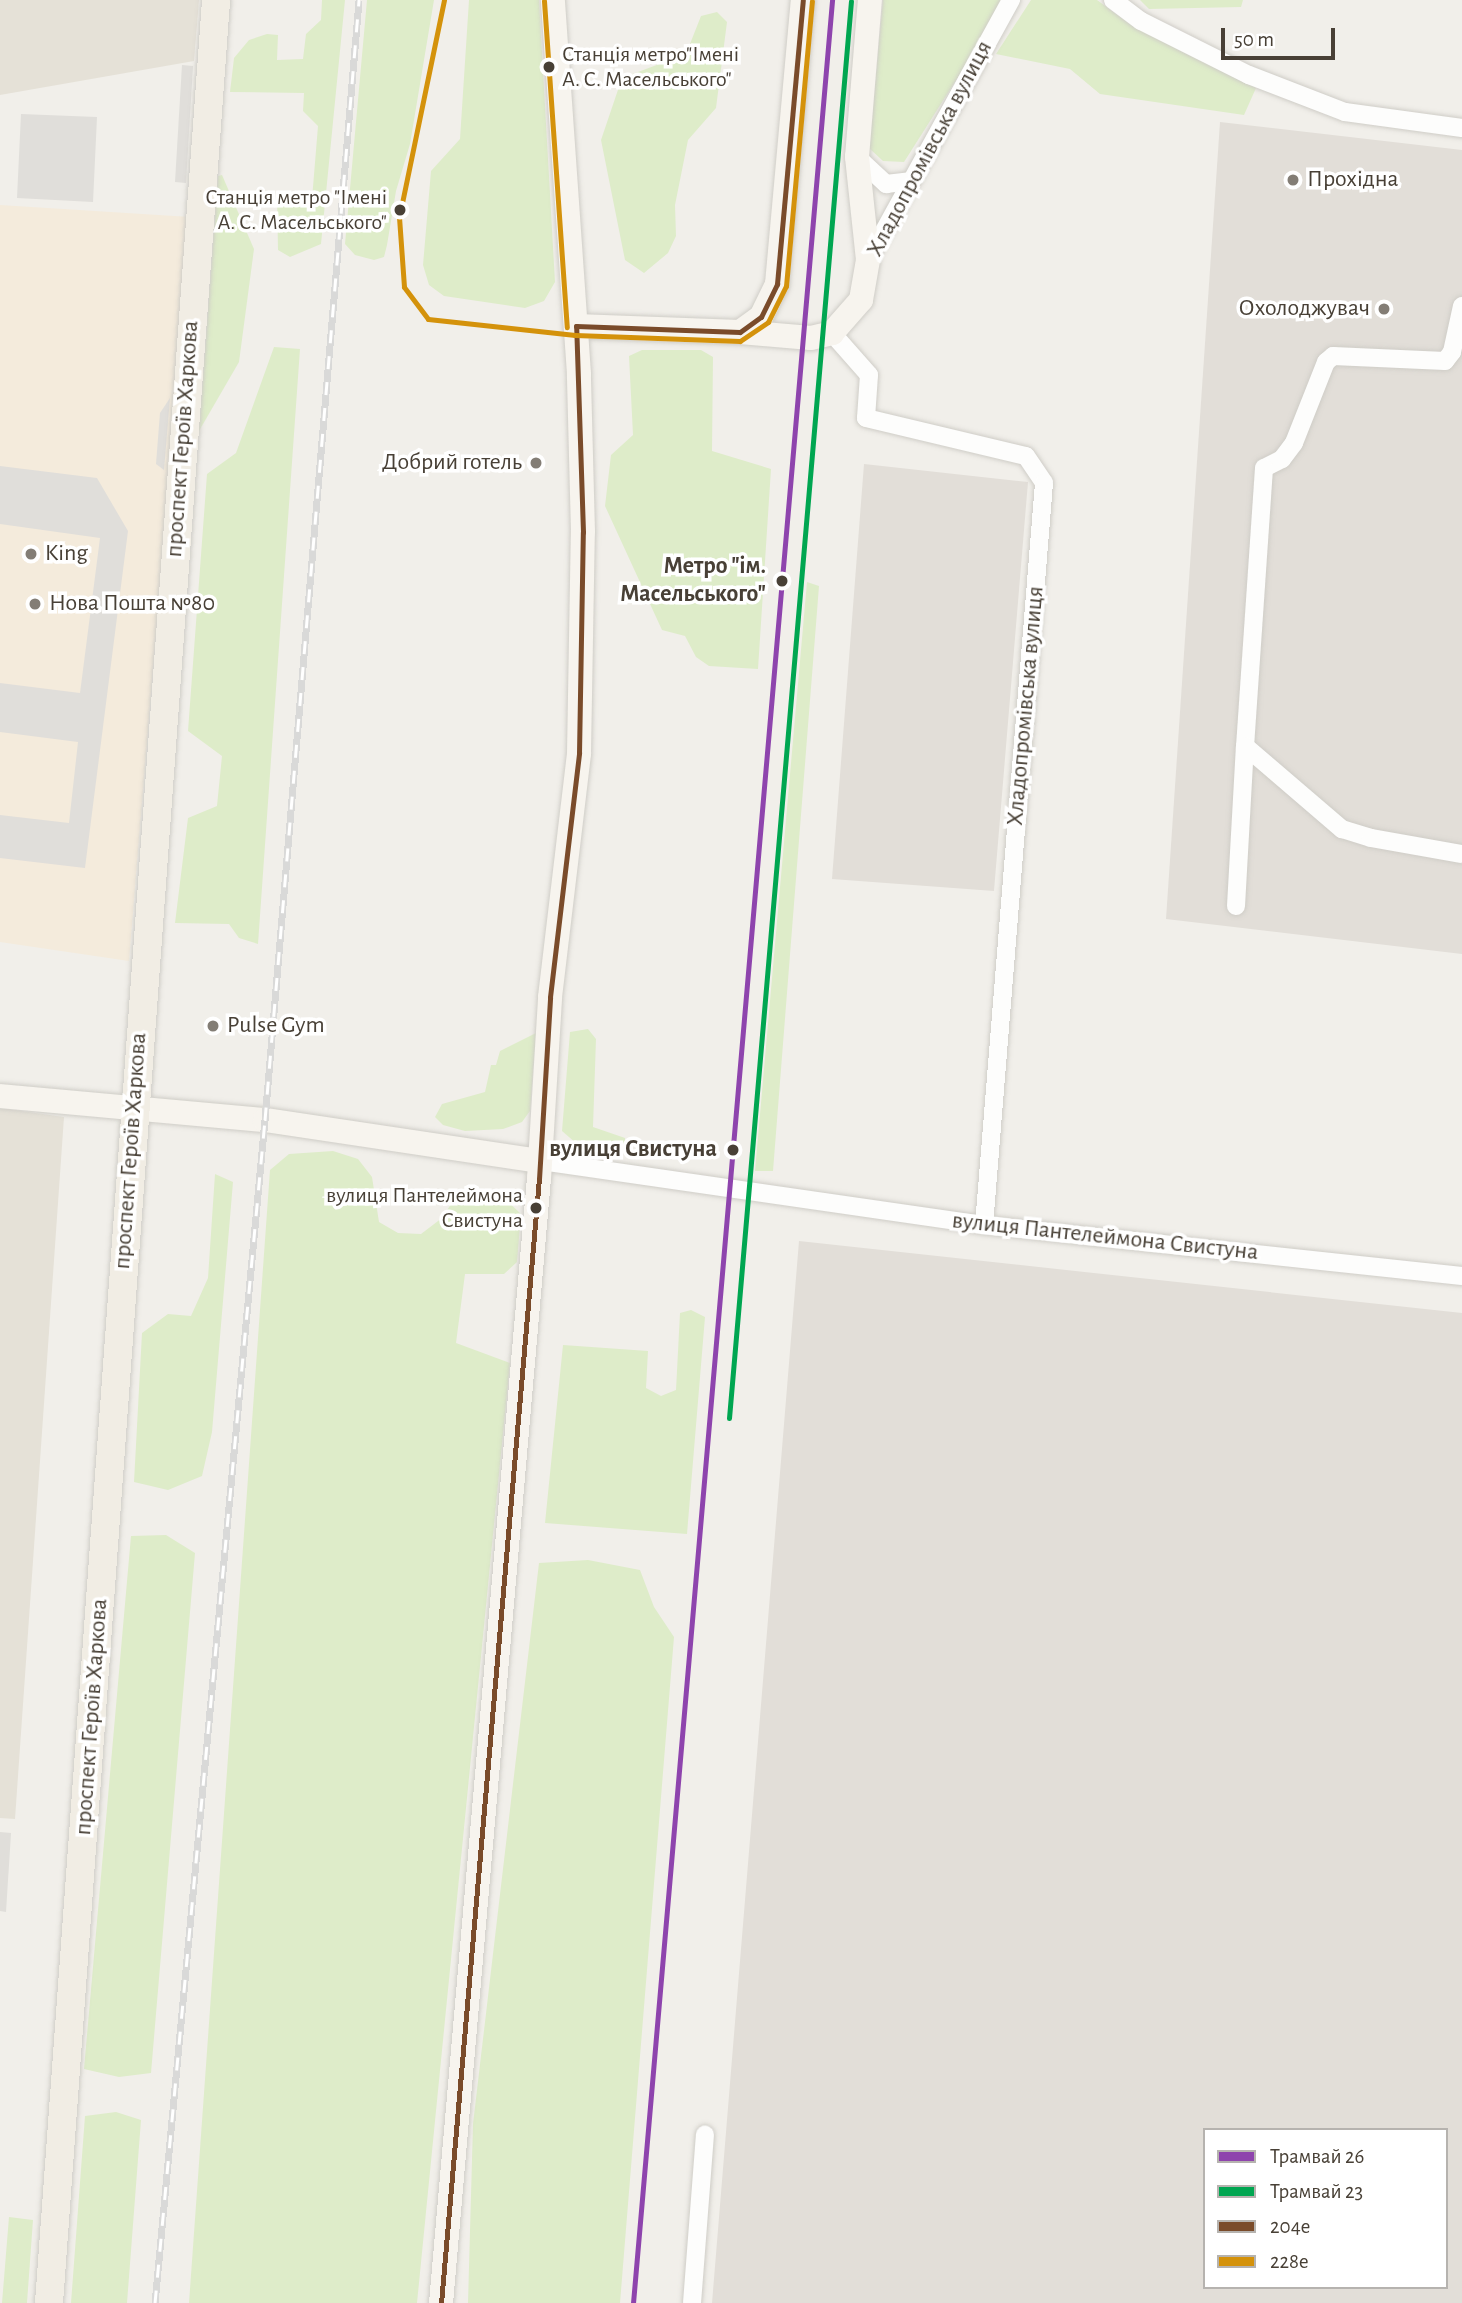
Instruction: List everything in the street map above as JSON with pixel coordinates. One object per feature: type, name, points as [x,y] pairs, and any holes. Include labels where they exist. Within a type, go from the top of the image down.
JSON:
[{"type":"main road","name":"проспект Героїв Харкова","points":[[49,2303],[216,0]]},
{"type":"main road","points":[[441,2303],[540,1161],[550,997],[579,753],[583,532],[576,326],[553,0]]},
{"type":"main road","points":[[740,332],[761,317],[777,284],[803,0]]},
{"type":"main road","points":[[868,260],[857,157],[870,0]]},
{"type":"main road","name":"Хладопромівська вулиця","points":[[832,333],[862,300],[868,260]]},
{"type":"main road","points":[[576,326],[740,332],[811,338],[832,333]]},
{"type":"main road","name":"вулиця Пантелеймона Свистуна","points":[[0,1096],[265,1120],[540,1161]]},
{"type":"street","name":"Хладопромівська вулиця","points":[[868,260],[1011,0]]},
{"type":"street","points":[[1113,0],[1140,21],[1250,75],[1345,112],[1462,128]]},
{"type":"street","points":[[857,157],[886,184],[910,181]]},
{"type":"street","points":[[1236,906],[1264,468],[1282,459],[1294,443],[1326,362],[1333,356],[1444,361],[1453,349],[1462,306]]},
{"type":"street","name":"Хладопромівська вулиця","points":[[832,333],[869,375],[866,418],[1026,456],[1044,483],[984,1225]]},
{"type":"street","points":[[1245,746],[1342,829],[1462,854]]},
{"type":"street","name":"вулиця Пантелеймона Свистуна","points":[[540,1161],[984,1225],[1462,1276]]},
{"type":"street","points":[[692,2303],[705,2136]]},
{"type":"shaded area","points":[[0,0],[199,0],[194,61],[0,95]]},
{"type":"shaded area","points":[[182,65],[193,66],[186,183],[175,182]]},
{"type":"shaded area","points":[[21,114],[97,117],[93,202],[17,198]]},
{"type":"shaded area","points":[[1220,122],[1462,150],[1462,954],[1166,919]]},
{"type":"shaded area","points":[[0,205],[190,217],[129,961],[0,942]]},
{"type":"shaded area","points":[[170,398],[164,470],[156,464],[160,413]]},
{"type":"shaded area","points":[[864,464],[1028,482],[994,891],[832,879]]},
{"type":"shaded area","points":[[0,466],[97,478],[128,531],[85,868],[0,858],[0,815],[69,823],[78,742],[0,732],[0,683],[80,693],[100,538],[0,524]]},
{"type":"shaded area","points":[[0,1108],[64,1117],[15,1819],[0,1818]]},
{"type":"shaded area","points":[[799,1241],[1462,1313],[1462,2303],[712,2303]]},
{"type":"shaded area","points":[[0,1832],[11,1833],[6,1912],[0,1911]]},
{"type":"green space","points":[[322,0],[345,0],[321,244],[290,257],[278,250],[277,196],[312,199],[318,126],[303,111],[304,93],[230,92],[234,58],[249,40],[267,34],[278,35],[277,60],[303,59],[306,34],[321,20]]},
{"type":"green space","points":[[367,0],[434,0],[410,144],[396,191],[387,245],[384,257],[374,260],[355,255],[345,244]]},
{"type":"green space","points":[[469,0],[539,0],[555,282],[544,301],[525,308],[444,296],[429,285],[423,265],[431,171],[460,139]]},
{"type":"green space","points":[[883,0],[1007,0],[904,162],[883,161],[869,148]]},
{"type":"green space","points":[[1031,0],[1097,0],[1131,25],[1256,88],[1244,115],[1100,94],[1070,69],[996,54]]},
{"type":"green space","points":[[1140,0],[1243,0],[1241,7],[1149,9]]},
{"type":"green space","points":[[717,12],[727,22],[716,108],[688,140],[675,205],[676,236],[668,253],[644,273],[625,260],[601,140],[622,78],[686,54],[701,16]]},
{"type":"green space","points":[[222,175],[254,249],[239,362],[199,431],[218,176]]},
{"type":"green space","points":[[274,347],[300,349],[258,944],[239,938],[229,924],[175,923],[188,818],[217,806],[222,756],[188,731],[207,474],[236,453]]},
{"type":"green space","points":[[642,350],[701,350],[713,357],[712,451],[771,469],[758,669],[709,666],[696,657],[685,636],[662,630],[605,506],[611,455],[633,435],[629,356]]},
{"type":"green space","points":[[807,582],[819,586],[773,1171],[755,1171]]},
{"type":"green space","points":[[588,1029],[596,1039],[593,1127],[625,1138],[625,1149],[612,1155],[584,1150],[562,1131],[570,1032]]},
{"type":"green space","points":[[536,1033],[530,1111],[522,1122],[503,1129],[465,1131],[443,1125],[435,1117],[442,1104],[485,1092],[491,1065],[496,1065],[500,1051]]},
{"type":"green space","points":[[333,1151],[358,1159],[372,1177],[379,1222],[398,1233],[421,1234],[442,1218],[453,1201],[470,1194],[506,1200],[521,1214],[517,1262],[504,1274],[465,1274],[456,1343],[510,1363],[417,2303],[189,2303],[270,1170],[289,1154]]},
{"type":"green space","points":[[215,1174],[233,1182],[212,1432],[202,1476],[168,1490],[134,1482],[142,1333],[168,1314],[191,1316],[208,1278]]},
{"type":"green space","points":[[691,1310],[705,1317],[687,1534],[545,1523],[563,1345],[648,1351],[646,1388],[661,1396],[676,1390],[680,1313]]},
{"type":"green space","points":[[166,1535],[195,1553],[151,2073],[119,2077],[84,2069],[131,1536]]},
{"type":"green space","points":[[588,1560],[640,1570],[654,1607],[674,1637],[620,2303],[468,2303],[473,2124],[539,1563]]},
{"type":"green space","points":[[116,2112],[141,2120],[127,2303],[71,2303],[85,2116]]},
{"type":"green space","points":[[9,2217],[33,2220],[27,2303],[2,2303]]},
{"type":"railway","points":[[155,2303],[265,1120],[359,0]]},
{"type":"tram line","name":"26","points":[[633,2303],[832,0]]},
{"type":"tram line","name":"23","points":[[729,1418],[851,1]]},
{"type":"transit line","name":"228е","points":[[444,0],[399,217],[404,287],[428,319],[575,335],[740,341],[768,322],[786,286],[812,1]]},
{"type":"transit line","name":"204е","points":[[576,326],[740,332],[761,317],[777,284],[803,0]]},
{"type":"transit line","name":"228е","points":[[544,1],[567,327]]},
{"type":"transit line","name":"204е","points":[[441,2303],[539,1179],[550,997],[579,753],[583,532],[576,326]]},
{"type":"place","name":"Станція метро\"Імені А. С. Масельського\"","points":[[549,67]]},
{"type":"place","name":"Прохідна","points":[[1293,180]]},
{"type":"place","name":"Станція метро \"Імені А. С. Масельського\"","points":[[400,210]]},
{"type":"place","name":"Охолоджувач","points":[[1384,309]]},
{"type":"place","name":"Добрий готель","points":[[536,463]]},
{"type":"place","name":"King","points":[[31,554]]},
{"type":"place","name":"Метро \"ім. Масельського\"","points":[[782,581]]},
{"type":"place","name":"Нова Пошта №80","points":[[35,604]]},
{"type":"place","name":"Pulse Gym","points":[[213,1026]]},
{"type":"place","name":"вулиця Свистуна","points":[[733,1150]]},
{"type":"place","name":"вулиця Пантелеймона Свистуна","points":[[536,1208]]}]
